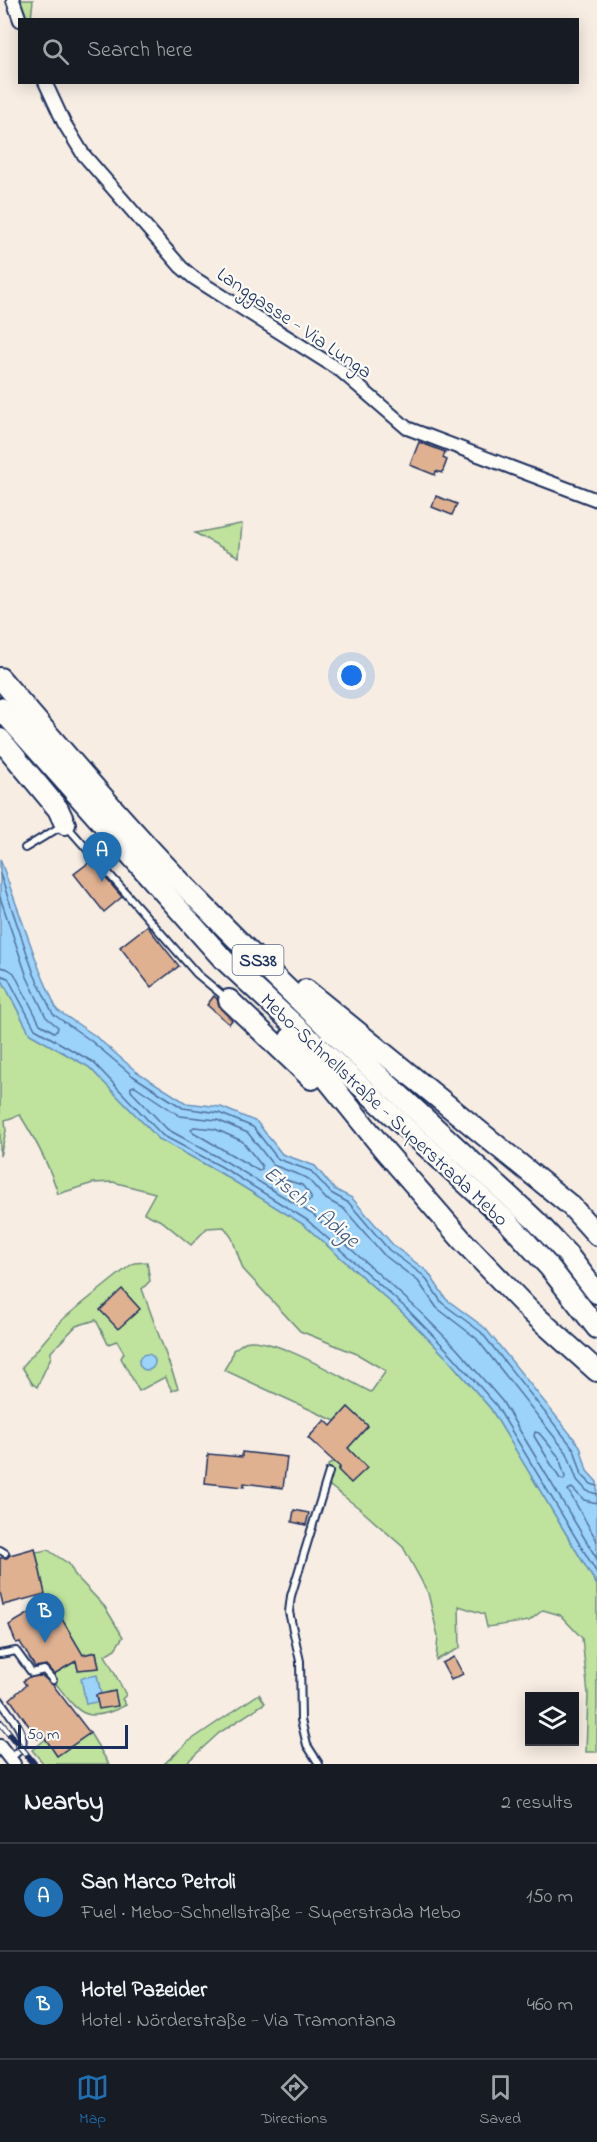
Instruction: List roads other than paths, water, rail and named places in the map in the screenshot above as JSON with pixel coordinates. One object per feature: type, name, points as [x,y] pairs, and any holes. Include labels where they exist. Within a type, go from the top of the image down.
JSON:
[{"type":"highway","name":"Mebo-Schnellstraße - Superstrada Mebo","points":[[0,678],[142,841],[207,909],[306,1006],[536,1221],[568,1255],[597,1293]]},
{"type":"highway","name":"Mebo-Schnellstraße - Superstrada Mebo","points":[[0,708],[223,959],[508,1222],[550,1268],[597,1328]]},
{"type":"highway","points":[[0,739],[58,809],[65,824]]},
{"type":"highway","points":[[207,909],[236,923],[313,996],[571,1206],[597,1235]]},
{"type":"highway","points":[[223,959],[235,981],[304,1052],[448,1224],[529,1310],[597,1371]]},
{"type":"highway","points":[[229,1000],[325,1091],[431,1216],[448,1224]]},
{"type":"street","points":[[13,0],[19,18]]},
{"type":"street","name":"Langgasse - Via Lunga","points":[[46,84],[64,123],[83,154],[181,267],[194,278],[340,371],[407,428],[597,500]]},
{"type":"street","points":[[0,1746],[12,1761]]},
{"type":"lane","points":[[25,848],[65,824],[197,974],[229,1000]]},
{"type":"lane","points":[[319,1764],[307,1744],[301,1720],[300,1661],[289,1612],[291,1596],[329,1472]]},
{"type":"lane","points":[[0,1654],[16,1651],[32,1673],[44,1670],[53,1680]]},
{"type":"lane","points":[[0,1700],[21,1733],[21,1749],[12,1761]]},
{"type":"water","name":"Etsch - Adige","points":[[0,859],[40,971],[57,1010],[94,1035],[137,1072],[186,1103],[221,1107],[257,1122],[282,1154],[315,1166],[334,1189],[352,1198],[394,1246],[428,1272],[446,1299],[485,1328],[580,1446],[587,1471],[597,1482],[597,1585],[491,1409],[447,1358],[404,1314],[303,1224],[219,1172],[159,1139],[89,1067],[30,1034],[0,976]]},
{"type":"water","points":[[147,1354],[153,1356],[155,1362],[153,1368],[147,1370],[141,1368],[139,1362],[141,1356]]},
{"type":"water","points":[[97,1675],[101,1694],[96,1695],[97,1702],[86,1704],[81,1678]]},
{"type":"railway","points":[[0,1722],[34,1764]]},
{"type":"place","name":"San Marco Petroli","points":[[102,882]]},
{"type":"place","name":"Hotel Pazeider","points":[[45,1643]]}]
